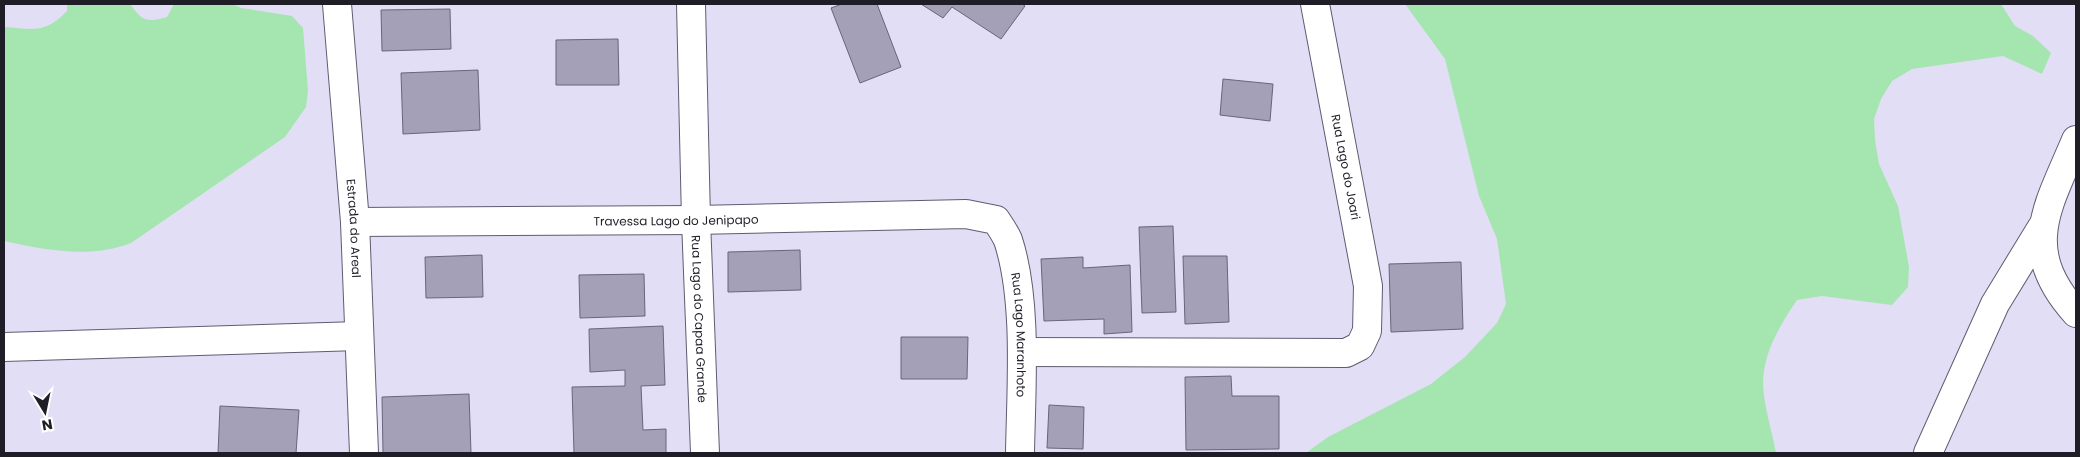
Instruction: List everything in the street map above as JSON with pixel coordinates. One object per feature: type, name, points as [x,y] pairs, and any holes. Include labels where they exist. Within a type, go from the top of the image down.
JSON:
[{"type":"street","name":"Estrada do Areal","points":[[337,4],[355,222],[364,453]]},
{"type":"street","name":"Rua Lago do Capaa Grande","points":[[691,4],[696,220],[705,453]]},
{"type":"street","name":"Rua Lago do Joari","points":[[1022,352],[1346,353],[1360,346],[1367,331],[1368,286],[1315,4]]},
{"type":"street","points":[[1928,453],[1995,304],[2042,226],[2076,140]]},
{"type":"street","name":"Travessa Lago do Jenipapo","points":[[355,222],[696,220],[966,214],[996,220]]},
{"type":"street","name":"Rua Lago Maranhoto","points":[[996,220],[1008,239],[1015,276],[1022,352],[1020,453]]},
{"type":"street","points":[[2042,226],[2041,246],[2068,303]]},
{"type":"street","points":[[4,347],[359,336]]},
{"type":"green space","points":[[67,4],[130,4],[138,14],[150,20],[167,17],[174,4],[233,4],[241,8],[292,16],[303,28],[308,91],[306,107],[285,137],[131,243],[116,248],[84,252],[52,250],[4,241],[4,27],[31,29],[45,27],[67,11]]},
{"type":"green space","points":[[1405,4],[2001,4],[2015,26],[2033,36],[2051,53],[2042,74],[2003,56],[1912,69],[1892,81],[1881,99],[1874,119],[1875,140],[1879,164],[1898,206],[1909,267],[1908,287],[1892,305],[1822,296],[1797,300],[1774,338],[1764,370],[1764,399],[1776,453],[1306,453],[1328,437],[1431,384],[1465,357],[1497,323],[1506,304],[1497,239],[1479,196],[1445,59]]},
{"type":"building","points":[[842,4],[877,4],[901,67],[860,83],[831,8]]},
{"type":"building","points":[[921,4],[1022,4],[1025,6],[1001,39],[952,7],[943,18]]},
{"type":"building","points":[[450,9],[451,49],[382,51],[381,10]]},
{"type":"building","points":[[618,39],[619,85],[556,85],[556,40]]},
{"type":"building","points":[[478,70],[480,130],[403,134],[401,73]]},
{"type":"building","points":[[1223,79],[1273,84],[1270,121],[1220,115]]},
{"type":"building","points":[[1173,226],[1176,312],[1142,313],[1139,227]]},
{"type":"building","points":[[800,250],[801,290],[728,292],[728,252]]},
{"type":"building","points":[[482,255],[483,297],[426,298],[425,257]]},
{"type":"building","points":[[1183,256],[1227,256],[1229,322],[1185,324]]},
{"type":"building","points":[[1083,257],[1083,268],[1130,265],[1132,332],[1104,334],[1104,319],[1044,321],[1041,259]]},
{"type":"building","points":[[1461,262],[1463,329],[1391,332],[1389,264]]},
{"type":"building","points":[[644,274],[645,316],[580,318],[579,275]]},
{"type":"building","points":[[663,326],[665,385],[641,386],[643,430],[666,429],[666,453],[574,453],[572,387],[625,386],[625,370],[590,372],[589,329]]},
{"type":"building","points":[[901,337],[968,337],[967,379],[901,379]]},
{"type":"building","points":[[1231,376],[1232,396],[1279,396],[1279,449],[1186,450],[1185,377]]},
{"type":"building","points":[[469,394],[471,453],[383,453],[382,397]]},
{"type":"building","points":[[1049,405],[1084,407],[1083,449],[1047,448]]},
{"type":"building","points":[[220,406],[299,410],[296,453],[218,453]]}]
